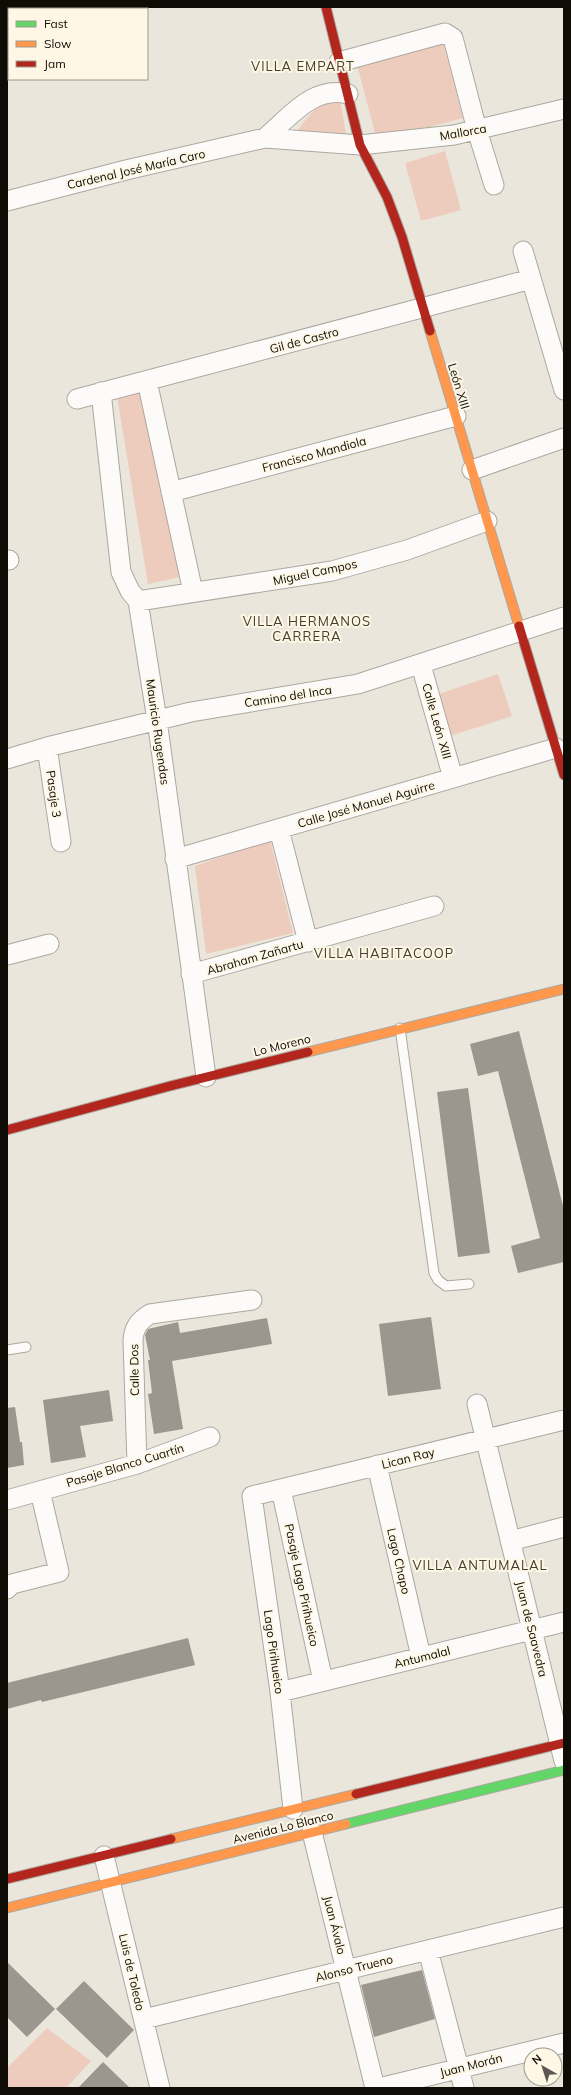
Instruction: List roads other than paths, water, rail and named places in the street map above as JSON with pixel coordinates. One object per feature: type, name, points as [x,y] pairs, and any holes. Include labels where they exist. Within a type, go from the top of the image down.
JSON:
[{"type":"street","name":"León XIII","points":[[326,7],[360,145],[375,170],[395,217],[564,775]]},
{"type":"street","points":[[339,62],[448,34],[453,38],[477,130],[494,185]]},
{"type":"street","name":"Cardenal José María Caro","points":[[265,138],[304,104],[317,96],[337,91],[348,94]]},
{"type":"street","name":"Mallorca","points":[[360,145],[477,130],[564,109]]},
{"type":"street","name":"Cardenal José María Caro","points":[[7,201],[126,170],[265,138],[360,145]]},
{"type":"street","points":[[523,251],[564,390]]},
{"type":"street","name":"Gil de Castro","points":[[77,399],[423,309],[531,279]]},
{"type":"street","points":[[147,381],[193,592]]},
{"type":"street","name":"Mauricio Rugendas","points":[[101,392],[121,572],[130,591],[138,601],[157,720],[206,1077]]},
{"type":"street","name":"Francisco Mandiola","points":[[171,492],[456,416]]},
{"type":"street","points":[[472,470],[564,438]]},
{"type":"street","name":"Miguel Campos","points":[[138,601],[332,571],[407,550],[487,521]]},
{"type":"street","name":"Camino del Inca","points":[[7,759],[47,747],[157,720],[226,706],[358,684],[421,665],[564,617]]},
{"type":"street","name":"Calle León XIII","points":[[421,665],[453,778]]},
{"type":"street","name":"Pasaje 3","points":[[47,747],[61,842]]},
{"type":"street","name":"Calle José Manuel Aguirre","points":[[175,859],[556,748]]},
{"type":"street","points":[[279,829],[308,942]]},
{"type":"street","name":"Abraham Zañartu","points":[[191,974],[434,906]]},
{"type":"street","points":[[7,954],[49,944]]},
{"type":"street","name":"Lo Moreno","points":[[7,1130],[206,1077],[564,988]]},
{"type":"street","name":"Calle Dos","points":[[137,1464],[133,1340],[134,1330],[141,1320],[150,1314],[252,1300]]},
{"type":"street","name":"Juan de Saavedra","points":[[477,1404],[563,1750]]},
{"type":"street","name":"Lican Ray","points":[[252,1496],[564,1420]]},
{"type":"street","name":"Pasaje Blanco Cuartín","points":[[7,1500],[137,1464],[210,1437]]},
{"type":"street","name":"Lago Chapo","points":[[378,1466],[421,1657]]},
{"type":"street","name":"Pasaje Lago Pirihueico","points":[[281,1489],[323,1681]]},
{"type":"street","points":[[7,1589],[12,1584],[59,1572],[40,1491]]},
{"type":"street","name":"Lago Pirihueico","points":[[252,1496],[280,1692],[293,1809]]},
{"type":"street","points":[[510,1541],[564,1527]]},
{"type":"street","name":"Antumalal","points":[[280,1692],[564,1622]]},
{"type":"street","name":"Avenida Lo Blanco","points":[[7,1879],[293,1809],[563,1750]]},
{"type":"street","name":"Avenida Lo Blanco","points":[[7,1908],[564,1770]]},
{"type":"street","name":"Juan Ávalo","points":[[312,1832],[375,2088]]},
{"type":"street","name":"Luis de Toledo","points":[[104,1856],[160,2088]]},
{"type":"street","name":"Alonso Trueno","points":[[144,2019],[564,1917]]},
{"type":"street","points":[[428,1950],[464,2088]]},
{"type":"street","name":"Juan Morán","points":[[378,2088],[564,2043]]},
{"type":"lane","points":[[400,1028],[434,1273],[438,1280],[446,1286],[469,1284]]},
{"type":"lane","points":[[7,1350],[26,1347]]},
{"type":"district","name":"VILLA EMPART","points":[[303,66]]},
{"type":"district","name":"VILLA HERMANOS CARRERA","points":[[307,628]]},
{"type":"district","name":"VILLA HABITACOOP","points":[[384,953]]},
{"type":"district","name":"VILLA ANTUMALAL","points":[[480,1565]]}]
